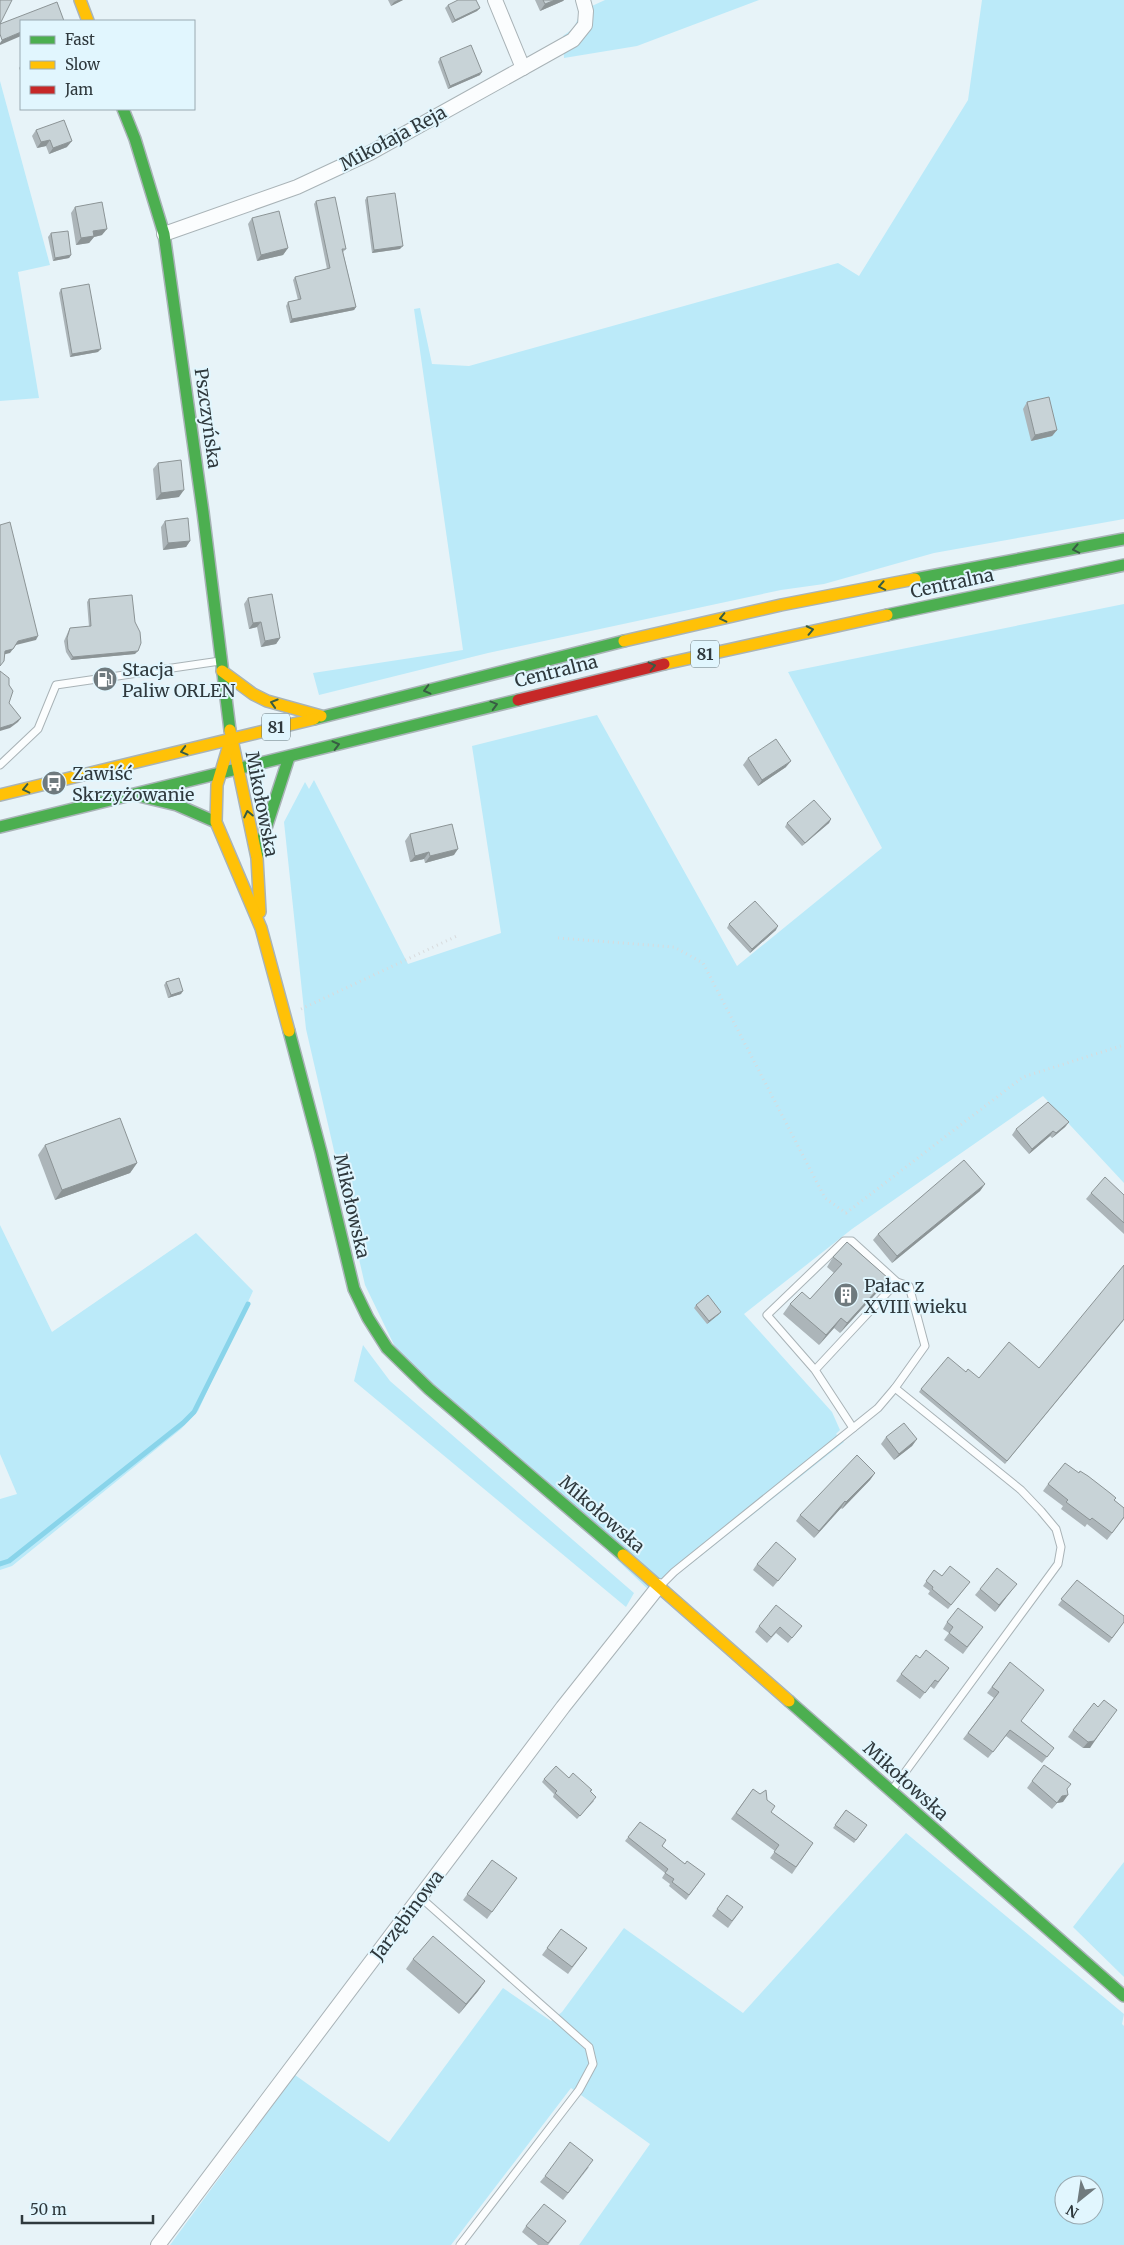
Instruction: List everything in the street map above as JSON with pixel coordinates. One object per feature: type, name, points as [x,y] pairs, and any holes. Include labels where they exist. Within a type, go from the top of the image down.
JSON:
[{"type":"main road","points":[[80,0],[88,20]]},
{"type":"main road","name":"Pszczyńska","points":[[123,110],[135,139],[164,234],[202,503],[231,738]]},
{"type":"main road","name":"Centralna","points":[[0,795],[184,752],[231,738],[611,644],[781,605],[1124,539]]},
{"type":"main road","name":"Centralna","points":[[0,827],[718,650],[1124,565]]},
{"type":"main road","points":[[221,666],[253,694],[267,701],[321,716]]},
{"type":"main road","name":"Mikołowska","points":[[231,738],[257,858],[262,928]]},
{"type":"main road","name":"Mikołowska","points":[[231,738],[220,774],[216,801],[216,822],[262,928],[321,1152],[354,1289],[368,1318],[388,1348],[429,1389],[659,1586],[1124,1996]]},
{"type":"main road","points":[[257,858],[272,811],[277,786],[289,757]]},
{"type":"main road","points":[[135,795],[178,805],[216,822]]},
{"type":"street","points":[[496,0],[523,68]]},
{"type":"street","name":"Mikołaja Reja","points":[[164,234],[297,187],[370,153],[523,68],[573,40],[585,25],[586,11],[582,0]]},
{"type":"street","name":"Jarzębinowa","points":[[158,2245],[563,1707],[659,1586]]},
{"type":"lane","points":[[0,765],[38,729],[56,686],[221,666]]},
{"type":"lane","points":[[659,1586],[878,1408],[925,1346],[909,1286],[897,1282],[852,1241],[844,1241],[767,1315],[815,1370],[853,1428]]},
{"type":"lane","points":[[815,1370],[897,1282]]},
{"type":"lane","points":[[892,1791],[1058,1564],[1061,1547],[1056,1529],[1021,1490],[895,1388]]},
{"type":"lane","points":[[420,1897],[589,2047],[593,2064],[579,2090],[460,2245]]},
{"type":"path","points":[[285,1017],[459,935]]},
{"type":"path","points":[[558,938],[674,947],[703,963],[825,1198],[846,1213],[1023,1077],[1124,1045]]},
{"type":"shaded area","points":[[605,0],[759,0],[637,46],[564,58],[563,36],[574,28],[581,11]]},
{"type":"shaded area","points":[[982,0],[1124,0],[1124,519],[934,553],[824,584],[781,590],[488,653],[319,695],[313,673],[463,650],[414,309],[420,308],[432,364],[469,366],[838,263],[859,276],[968,100]]},
{"type":"shaded area","points":[[0,81],[50,265],[18,272],[39,398],[0,401]]},
{"type":"shaded area","points":[[1124,604],[1124,1183],[1043,1096],[852,1229],[744,1314],[832,1412],[840,1430],[836,1434],[844,1442],[653,1594],[397,1351],[365,1285],[306,1029],[284,822],[305,782],[309,789],[314,780],[408,964],[501,933],[472,746],[597,715],[737,966],[882,848],[788,672]]},
{"type":"shaded area","points":[[0,1225],[52,1332],[196,1233],[253,1291],[198,1411],[181,1429],[12,1566],[0,1570],[0,1499],[17,1494],[0,1454]]},
{"type":"shaded area","points":[[363,1345],[390,1381],[634,1593],[626,1607],[354,1381]]},
{"type":"shaded area","points":[[906,1833],[1124,2014],[1122,2024],[1124,2026],[1124,2245],[579,2245],[650,2144],[571,2088],[451,2245],[170,2245],[295,2075],[389,2142],[503,1988],[551,2021],[562,2012],[624,1928],[743,2013]]},
{"type":"shaded area","points":[[1124,1862],[1124,1977],[1073,1927]]},
{"type":"building","points":[[0,0],[12,0],[0,24]]},
{"type":"building","points":[[458,0],[476,0],[480,8],[455,20],[448,5]]},
{"type":"building","points":[[543,0],[555,0],[545,4]]},
{"type":"building","points":[[57,2],[64,20],[20,20],[20,32],[2,40],[0,24]]},
{"type":"building","points":[[471,45],[482,72],[450,86],[440,58]]},
{"type":"building","points":[[64,120],[72,141],[53,148],[50,140],[41,142],[36,130]]},
{"type":"building","points":[[395,193],[403,246],[374,250],[367,197]]},
{"type":"building","points":[[335,197],[346,249],[342,249],[356,307],[292,319],[288,302],[301,299],[295,277],[330,268],[316,201]]},
{"type":"building","points":[[102,202],[107,229],[93,231],[94,236],[81,238],[75,207]]},
{"type":"building","points":[[279,211],[288,248],[261,255],[252,218]]},
{"type":"building","points":[[68,231],[71,255],[55,258],[51,233]]},
{"type":"building","points":[[89,284],[101,349],[72,354],[61,289]]},
{"type":"building","points":[[1049,397],[1057,430],[1035,435],[1027,402]]},
{"type":"building","points":[[181,460],[184,490],[161,493],[158,463]]},
{"type":"building","points":[[188,518],[190,541],[168,543],[165,521]]},
{"type":"building","points":[[10,522],[38,636],[18,641],[13,649],[5,651],[4,661],[0,666],[0,525]]},
{"type":"building","points":[[272,594],[280,638],[265,641],[261,622],[253,623],[248,598]]},
{"type":"building","points":[[132,595],[135,622],[140,632],[141,643],[138,651],[73,657],[68,649],[67,638],[70,628],[91,626],[89,599]]},
{"type":"building","points":[[0,671],[9,678],[9,685],[13,691],[9,703],[21,718],[13,724],[0,728]]},
{"type":"building","points":[[776,739],[791,761],[762,780],[748,758]]},
{"type":"building","points":[[814,800],[831,819],[805,843],[787,823]]},
{"type":"building","points":[[452,824],[458,849],[430,856],[429,852],[415,856],[410,834]]},
{"type":"building","points":[[755,901],[778,926],[752,949],[729,924]]},
{"type":"building","points":[[179,978],[183,991],[171,995],[166,982]]},
{"type":"building","points":[[1048,1102],[1069,1122],[1056,1133],[1053,1131],[1032,1149],[1016,1129]]},
{"type":"building","points":[[120,1118],[137,1163],[62,1190],[45,1145]]},
{"type":"building","points":[[964,1160],[985,1184],[897,1256],[878,1234]]},
{"type":"building","points":[[1105,1177],[1124,1195],[1124,1223],[1091,1193]]},
{"type":"building","name":"Pałac z XVIII wieku","points":[[847,1242],[888,1278],[847,1323],[841,1318],[826,1335],[790,1304],[802,1292],[810,1299],[842,1264],[833,1257]]},
{"type":"building","points":[[1124,1265],[1124,1319],[1007,1461],[921,1389],[948,1357],[966,1372],[968,1369],[979,1378],[1009,1342],[1039,1368]]},
{"type":"building","points":[[708,1295],[721,1312],[709,1321],[696,1305]]},
{"type":"building","points":[[904,1423],[917,1439],[899,1454],[886,1437]]},
{"type":"building","points":[[857,1455],[875,1473],[845,1501],[819,1531],[800,1515]]},
{"type":"building","points":[[1065,1463],[1079,1473],[1080,1471],[1088,1476],[1116,1498],[1114,1500],[1124,1508],[1124,1517],[1112,1533],[1092,1518],[1090,1520],[1066,1502],[1068,1500],[1048,1484]]},
{"type":"building","points":[[776,1542],[796,1559],[778,1581],[757,1564]]},
{"type":"building","points":[[950,1566],[970,1582],[951,1605],[932,1589],[933,1587],[926,1581],[934,1570],[942,1576]]},
{"type":"building","points":[[997,1568],[1017,1584],[999,1605],[980,1589]]},
{"type":"building","points":[[1077,1580],[1124,1616],[1124,1622],[1112,1638],[1061,1599]]},
{"type":"building","points":[[776,1605],[802,1626],[792,1638],[780,1627],[771,1637],[759,1626]]},
{"type":"building","points":[[958,1608],[983,1627],[967,1647],[949,1633],[953,1627],[947,1622]]},
{"type":"building","points":[[926,1650],[949,1668],[938,1682],[935,1680],[925,1693],[901,1674],[916,1655],[920,1658]]},
{"type":"building","points":[[1010,1662],[1044,1690],[1021,1721],[1054,1748],[1047,1757],[1010,1730],[993,1752],[968,1733],[999,1692],[992,1687]]},
{"type":"building","points":[[1104,1700],[1117,1710],[1094,1741],[1088,1742],[1073,1730],[1094,1703],[1098,1707]]},
{"type":"building","points":[[1044,1765],[1071,1784],[1067,1789],[1068,1795],[1062,1796],[1057,1803],[1032,1781]]},
{"type":"building","points":[[556,1766],[569,1778],[573,1773],[592,1790],[590,1791],[596,1797],[580,1816],[555,1793],[557,1791],[544,1779]]},
{"type":"building","points":[[753,1789],[760,1794],[766,1790],[767,1800],[775,1806],[771,1812],[813,1843],[796,1867],[774,1852],[779,1845],[736,1813]]},
{"type":"building","points":[[846,1810],[867,1825],[856,1840],[835,1825]]},
{"type":"building","points":[[640,1822],[666,1840],[662,1846],[685,1864],[687,1861],[705,1874],[689,1895],[672,1882],[674,1879],[665,1873],[668,1869],[628,1837]]},
{"type":"building","points":[[492,1860],[517,1878],[492,1912],[467,1894]]},
{"type":"building","points":[[727,1895],[743,1907],[732,1921],[717,1909]]},
{"type":"building","points":[[561,1929],[587,1948],[572,1967],[547,1948]]},
{"type":"building","points":[[433,1936],[485,1981],[466,2004],[413,1959]]},
{"type":"building","points":[[570,2142],[593,2160],[568,2193],[545,2176]]},
{"type":"building","points":[[544,2204],[566,2221],[548,2243],[526,2226]]},
{"type":"waterway","points":[[0,1564],[9,1561],[183,1423],[194,1412],[248,1304]]},
{"type":"traffic: fast","points":[[123,110],[135,139],[164,234],[203,512],[230,730]]},
{"type":"traffic: fast","points":[[915,579],[1124,539]]},
{"type":"traffic: fast","points":[[887,615],[1124,565]]},
{"type":"traffic: fast","points":[[314,719],[624,641]]},
{"type":"traffic: fast","points":[[0,827],[518,700]]},
{"type":"traffic: fast","points":[[257,856],[289,757]]},
{"type":"traffic: fast","points":[[135,795],[177,805],[216,822]]},
{"type":"traffic: fast","points":[[289,1031],[354,1289],[368,1318],[387,1348],[429,1389],[623,1555]]},
{"type":"traffic: fast","points":[[789,1701],[1124,1996]]},
{"type":"traffic: slow","points":[[80,0],[88,20]]},
{"type":"traffic: slow","points":[[624,641],[781,605],[915,579]]},
{"type":"traffic: slow","points":[[664,664],[887,615]]},
{"type":"traffic: slow","points":[[222,671],[253,694],[267,701],[321,716]]},
{"type":"traffic: slow","points":[[0,795],[314,719]]},
{"type":"traffic: slow","points":[[230,730],[257,858],[260,912]]},
{"type":"traffic: slow","points":[[231,738],[217,785],[216,822],[261,928],[289,1031]]},
{"type":"traffic: slow","points":[[623,1555],[789,1701]]},
{"type":"traffic: jam","points":[[518,700],[664,664]]},
{"type":"place","name":"Stacja Paliw ORLEN","points":[[105,679]]},
{"type":"place","name":"Zawiść Skrzyżowanie","points":[[54,783]]},
{"type":"place","name":"Pałac z XVIII wieku","points":[[846,1295]]}]
